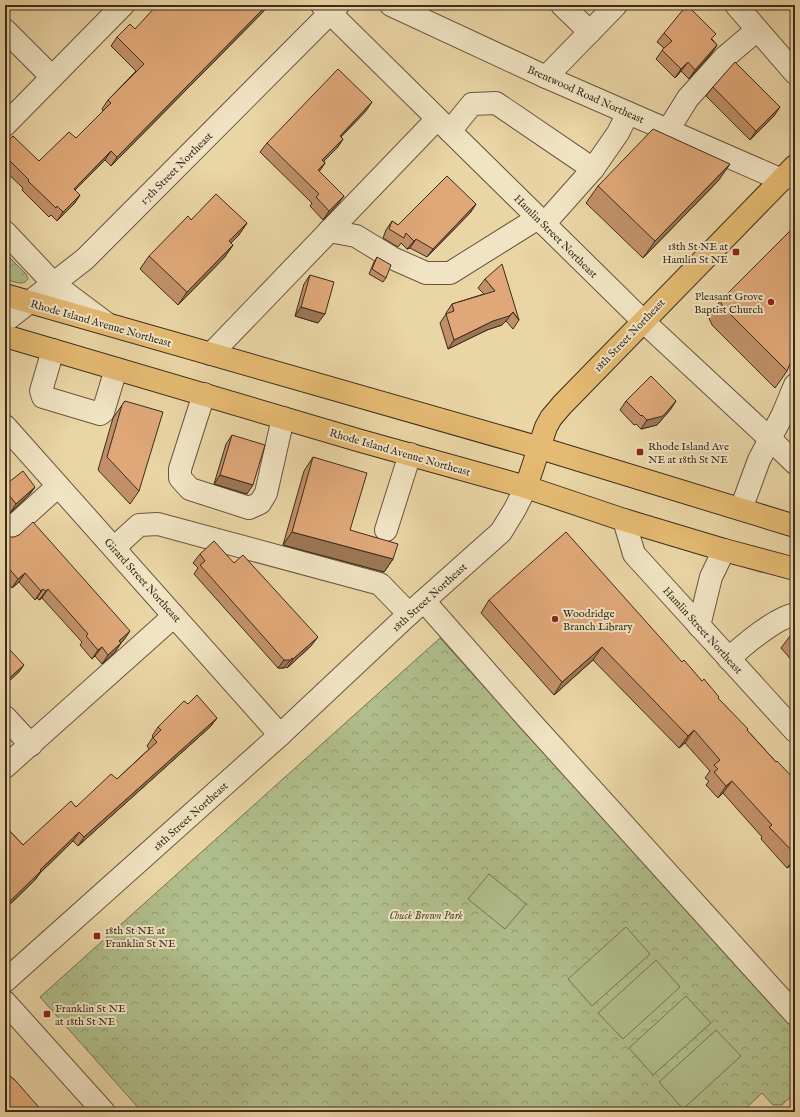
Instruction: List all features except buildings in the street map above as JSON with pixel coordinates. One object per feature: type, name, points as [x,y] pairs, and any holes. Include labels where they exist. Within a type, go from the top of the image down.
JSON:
[{"type":"main road","name":"18th Street Northeast","points":[[526,487],[546,427],[562,404],[791,172]]},
{"type":"main road","name":"Rhode Island Avenue Northeast","points":[[5,295],[540,448],[795,526]]},
{"type":"main road","name":"Rhode Island Avenue Northeast","points":[[5,336],[283,418],[526,487],[624,520],[724,550],[795,569]]},
{"type":"street","points":[[5,124],[124,5]]},
{"type":"street","name":"Brentwood Road Northeast","points":[[391,5],[546,77],[668,130],[791,172]]},
{"type":"street","points":[[562,5],[590,32]]},
{"type":"street","points":[[546,77],[616,5]]},
{"type":"street","points":[[736,5],[756,30],[795,73]]},
{"type":"street","name":"Hamlin Street Northeast","points":[[330,8],[443,125],[643,321],[795,463]]},
{"type":"street","name":"17th Street Northeast","points":[[5,321],[85,259],[330,8]]},
{"type":"street","points":[[5,30],[52,77]]},
{"type":"street","points":[[668,130],[688,98],[724,58],[756,30]]},
{"type":"street","points":[[211,354],[328,231],[443,125],[472,104],[496,103],[593,169]]},
{"type":"street","points":[[328,231],[356,236],[392,258],[426,274],[450,273],[541,221],[593,169],[618,133],[628,113]]},
{"type":"street","points":[[5,232],[54,284],[109,325]]},
{"type":"street","points":[[53,350],[41,391],[43,397],[93,412],[100,414],[103,412],[116,368]]},
{"type":"street","points":[[741,509],[759,460],[785,410],[795,385]]},
{"type":"street","points":[[204,394],[180,469],[180,478],[190,488],[248,508],[260,503],[266,493],[283,418]]},
{"type":"street","name":"Girard Street Northeast","points":[[5,426],[280,735]]},
{"type":"street","points":[[386,530],[410,454]]},
{"type":"street","points":[[5,534],[58,486]]},
{"type":"street","name":"18th Street Northeast","points":[[5,981],[280,735],[417,607],[501,532],[526,487]]},
{"type":"street","name":"Hamlin Street Northeast","points":[[624,520],[634,554],[795,731]]},
{"type":"street","points":[[114,548],[139,525],[158,524],[380,584],[417,607],[528,719],[795,1014]]},
{"type":"street","points":[[699,626],[711,577],[724,550]]},
{"type":"street","points":[[729,659],[751,640],[788,616],[795,614]]},
{"type":"street","points":[[5,767],[174,616]]},
{"type":"street","points":[[5,717],[31,745]]},
{"type":"street","points":[[5,1002],[104,1112]]},
{"type":"green space","points":[[5,253],[26,274],[28,279],[26,281],[23,283],[18,283],[5,279]]},
{"type":"green space","name":"Chuck Brown Park","points":[[440,638],[795,1030],[795,1093],[782,1105],[773,1105],[762,1093],[742,1112],[142,1112],[40,997]]},
{"type":"green space","points":[[489,874],[526,904],[505,929],[468,899]]},
{"type":"green space","points":[[626,927],[650,954],[592,1006],[568,979]]},
{"type":"green space","points":[[656,960],[680,987],[623,1039],[598,1013]]},
{"type":"green space","points":[[686,996],[711,1023],[653,1075],[629,1048]]},
{"type":"green space","points":[[716,1030],[741,1056],[683,1109],[659,1082]]},
{"type":"place","name":"18th St NE at Hamlin St NE","points":[[736,252]]},
{"type":"place","name":"Pleasant Grove Baptist Church","points":[[771,302]]},
{"type":"place","name":"Rhode Island Ave NE at 18th St NE","points":[[640,452]]},
{"type":"place","name":"Woodridge Branch Library","points":[[555,619]]},
{"type":"place","name":"18th St NE at Franklin St NE","points":[[97,936]]},
{"type":"place","name":"Franklin St NE at 18th St NE","points":[[47,1014]]}]
